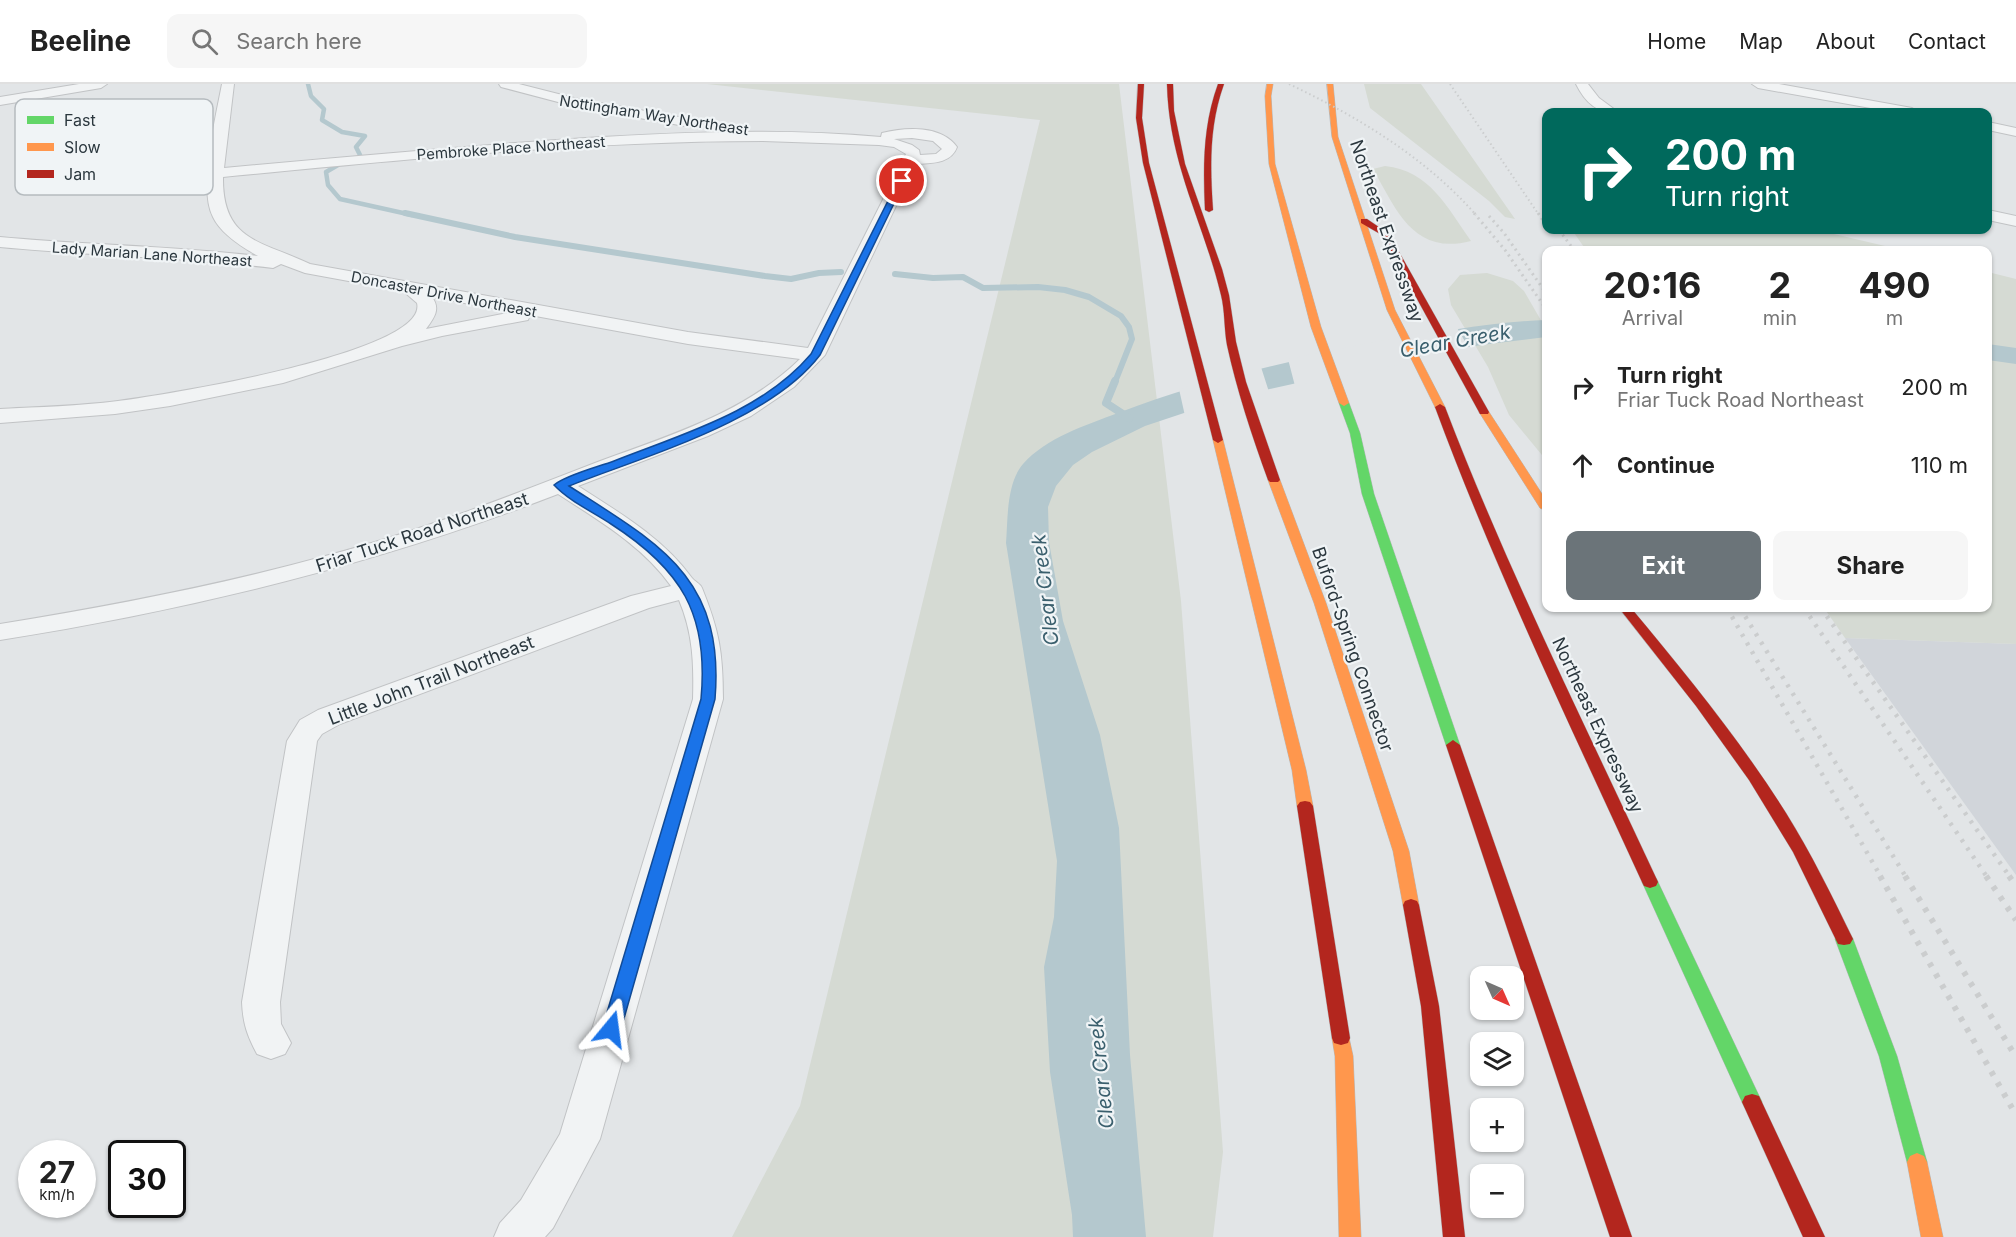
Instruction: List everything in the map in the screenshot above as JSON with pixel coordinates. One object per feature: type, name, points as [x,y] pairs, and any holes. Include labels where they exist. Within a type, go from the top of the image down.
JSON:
[{"type":"highway","points":[[1141,84],[1139,118],[1146,163],[1195,347],[1299,770],[1344,1056],[1350,1237]]},
{"type":"highway","name":"Buford-Spring Connector","points":[[1170,84],[1169,110],[1175,142],[1225,296],[1232,347],[1258,438],[1320,603],[1401,851],[1430,1006],[1454,1237]]},
{"type":"highway","points":[[1214,266],[1206,163],[1212,102],[1221,84]]},
{"type":"highway","points":[[1270,84],[1268,96],[1272,164],[1316,327],[1355,433],[1368,494],[1621,1237]]},
{"type":"highway","name":"Northeast Expressway","points":[[1330,84],[1335,137],[1391,310],[1441,410],[1471,489],[1510,578],[1814,1237]]},
{"type":"highway","points":[[1361,220],[1385,234],[1477,401],[1542,502]]},
{"type":"highway","points":[[1628,612],[1715,720],[1758,781],[1829,906],[1856,968],[1889,1059],[1911,1135],[1932,1237]]},
{"type":"street","points":[[0,101],[101,84]]},
{"type":"street","name":"Doncaster Drive Northeast","points":[[228,84],[217,173],[216,205],[221,217],[234,231],[260,250],[305,268],[410,288],[688,338],[815,355]]},
{"type":"street","name":"Nottingham Way Northeast","points":[[505,84],[577,104],[653,118],[806,137]]},
{"type":"street","points":[[1582,84],[1585,92],[1605,108]]},
{"type":"street","points":[[1758,84],[1890,108]]},
{"type":"street","points":[[620,140],[661,127],[661,122],[653,118]]},
{"type":"street","points":[[1992,127],[2016,132]]},
{"type":"street","points":[[806,137],[875,141],[908,148],[914,153],[912,160],[941,157],[949,151],[950,147],[943,141],[914,135],[892,135],[875,141]]},
{"type":"street","name":"Pembroke Place Northeast","points":[[217,173],[373,158],[620,140],[712,136],[806,137]]},
{"type":"street","name":"Friar Tuck Road Northeast","points":[[0,632],[153,606],[274,578],[426,534],[700,431],[743,411],[787,383],[815,355],[912,160]]},
{"type":"street","points":[[1992,216],[2016,221]]},
{"type":"street","points":[[164,252],[207,236],[234,231]]},
{"type":"street","name":"Lady Marian Lane Northeast","points":[[0,242],[72,249],[164,252],[240,258],[305,268]]},
{"type":"street","points":[[392,344],[416,329],[427,314],[426,301],[410,288]]},
{"type":"street","points":[[0,416],[115,408],[224,391],[336,363],[392,344],[487,321],[550,314]]},
{"type":"street","points":[[516,1237],[537,1214],[579,1139],[708,699],[710,672],[708,642],[700,614],[689,590],[669,562],[644,540],[560,485]]},
{"type":"street","name":"Little John Trail Northeast","points":[[271,1044],[262,1024],[261,1002],[302,741],[311,727],[329,717],[640,602],[689,590]]},
{"type":"shaded area","points":[[707,84],[1119,84],[1181,601],[1223,1152],[1213,1237],[732,1237],[800,1106],[1040,120]]},
{"type":"shaded area","points":[[1364,84],[1421,84],[1515,219],[1505,217],[1489,201],[1370,108]]},
{"type":"shaded area","points":[[1385,166],[1401,169],[1426,183],[1445,204],[1471,241],[1451,244],[1434,242],[1409,226],[1373,169]]},
{"type":"shaded area","points":[[1575,234],[1834,234],[1885,246],[1583,246]]},
{"type":"shaded area","points":[[1487,273],[1513,281],[1524,291],[1542,322],[1542,455],[1509,415],[1488,367],[1451,305],[1448,289],[1460,275]]},
{"type":"shaded area","points":[[1992,273],[2016,279],[2016,644],[1845,638],[1827,612],[1992,612]]},
{"type":"shaded area","points":[[1845,638],[2016,644],[2016,875]]},
{"type":"water","name":"Clear Creek","points":[[1542,320],[1542,337],[1428,354],[1261,391],[1145,426],[1092,452],[1073,465],[1056,486],[1048,507],[1049,542],[1063,621],[1100,735],[1119,828],[1130,1055],[1146,1237],[1073,1237],[1072,1215],[1050,1072],[1044,967],[1054,917],[1057,861],[1006,543],[1009,502],[1017,472],[1032,455],[1067,433],[1183,390],[1317,356],[1405,338]]},
{"type":"water","points":[[1992,345],[2016,348],[2016,364],[1992,361]]},
{"type":"pier","points":[[1456,326],[1470,350],[1295,386],[1288,359]]},
{"type":"pier","points":[[1261,367],[1269,392],[1185,416],[1179,389]]},
{"type":"waterway","points":[[308,84],[311,96],[324,109],[322,120],[342,132],[365,136],[356,147],[360,155]]},
{"type":"waterway","points":[[338,165],[326,172],[328,185],[340,199],[412,215]]},
{"type":"waterway","points":[[405,213],[515,237],[765,276],[791,279],[819,273],[841,272]]},
{"type":"waterway","points":[[895,274],[933,278],[963,277],[983,288],[1038,287],[1065,290],[1089,297],[1121,316],[1129,327],[1132,339],[1115,382]]},
{"type":"waterway","points":[[1115,381],[1106,403],[1129,418]]},
{"type":"railway","points":[[1289,84],[1340,110],[1389,140],[1435,175],[1476,215]]},
{"type":"railway","points":[[1450,84],[1539,215]]},
{"type":"railway","points":[[1474,213],[1505,250],[1542,303]]},
{"type":"railway","points":[[1538,213],[1542,219]]},
{"type":"railway","points":[[1489,216],[1504,233],[1542,287]]},
{"type":"railway","points":[[1562,234],[1571,246]]},
{"type":"railway","points":[[1729,612],[1881,877]]},
{"type":"railway","points":[[1742,612],[1906,877]]},
{"type":"railway","points":[[1807,612],[1987,877]]},
{"type":"railway","points":[[1824,612],[2010,877]]},
{"type":"railway","points":[[1880,876],[2016,1115]]},
{"type":"railway","points":[[1905,876],[2016,1057]]},
{"type":"railway","points":[[1986,876],[2016,920]]},
{"type":"railway","points":[[2009,876],[2016,886]]},
{"type":"traffic: fast","points":[[1344,403],[1355,433],[1368,494],[1453,745]]},
{"type":"traffic: fast","points":[[1650,882],[1752,1102]]},
{"type":"traffic: fast","points":[[1844,939],[1888,1056],[1917,1162]]},
{"type":"traffic: slow","points":[[1270,84],[1268,96],[1272,164],[1316,327],[1344,403]]},
{"type":"traffic: slow","points":[[1330,84],[1335,137],[1391,310],[1440,407]]},
{"type":"traffic: slow","points":[[1484,412],[1542,502]]},
{"type":"traffic: slow","points":[[1218,440],[1299,770],[1305,806]]},
{"type":"traffic: slow","points":[[1274,480],[1320,603],[1401,851],[1411,905]]},
{"type":"traffic: slow","points":[[1341,1038],[1344,1056],[1350,1237]]},
{"type":"traffic: slow","points":[[1917,1162],[1932,1237]]},
{"type":"traffic: jam","points":[[1141,84],[1139,118],[1146,163],[1218,440]]},
{"type":"traffic: jam","points":[[1170,84],[1171,111],[1181,164],[1225,295],[1231,342],[1241,382],[1274,480]]},
{"type":"traffic: jam","points":[[1209,210],[1207,162],[1209,130],[1215,99],[1221,84]]},
{"type":"traffic: jam","points":[[1364,221],[1385,234],[1484,412]]},
{"type":"traffic: jam","points":[[1440,407],[1471,489],[1510,578],[1650,882]]},
{"type":"traffic: jam","points":[[1628,612],[1701,703],[1754,776],[1801,852],[1844,939]]},
{"type":"traffic: jam","points":[[1453,745],[1621,1237]]},
{"type":"traffic: jam","points":[[1305,806],[1341,1038]]},
{"type":"traffic: jam","points":[[1411,905],[1430,1006],[1454,1237]]},
{"type":"traffic: jam","points":[[1752,1102],[1814,1237]]},
{"type":"route","points":[[611,1029],[708,699],[710,672],[708,642],[700,614],[689,590],[669,562],[644,540],[560,485],[700,431],[743,411],[767,397],[803,369],[815,355],[902,181]]}]
